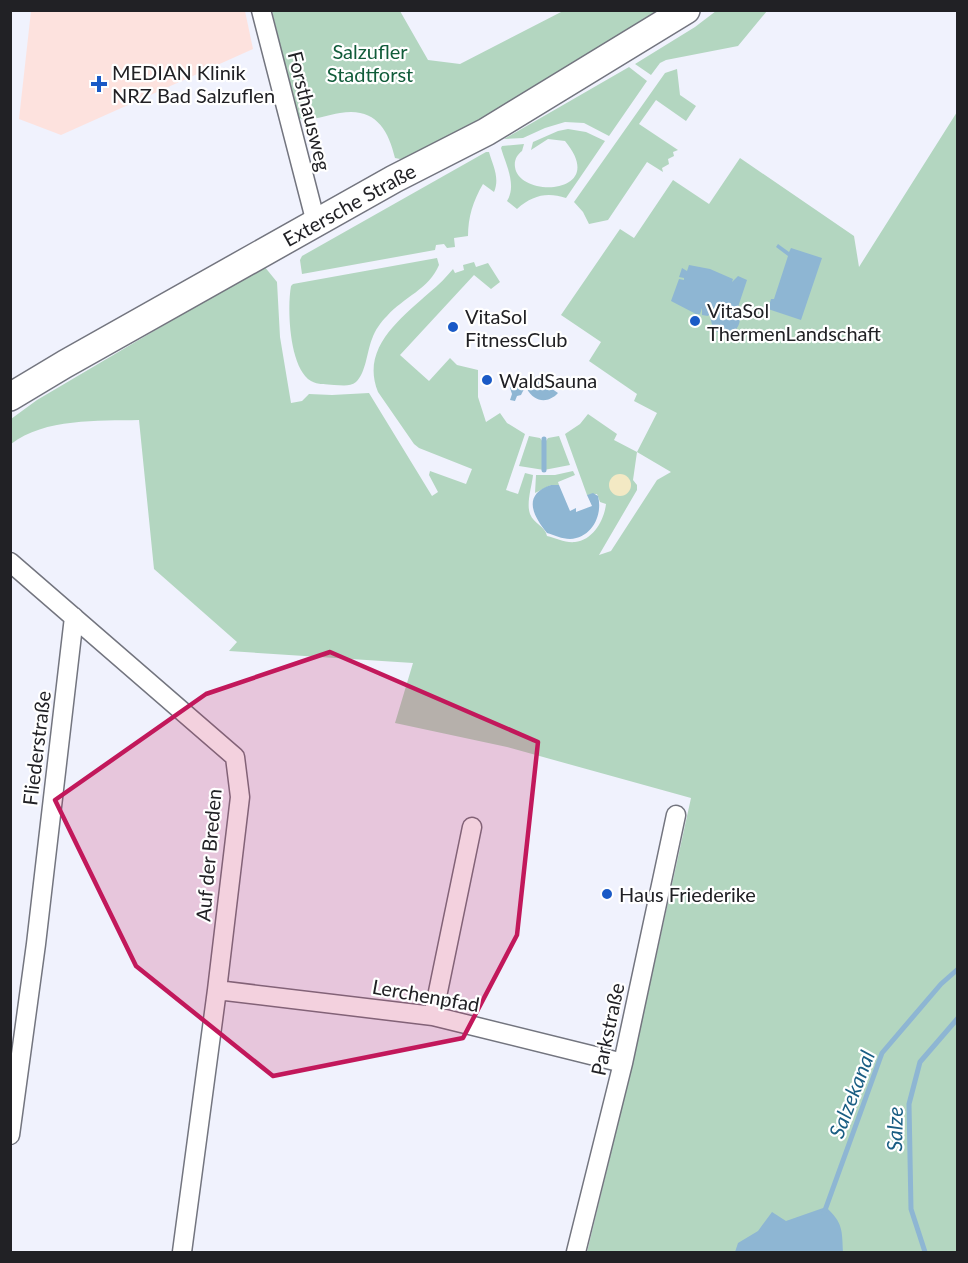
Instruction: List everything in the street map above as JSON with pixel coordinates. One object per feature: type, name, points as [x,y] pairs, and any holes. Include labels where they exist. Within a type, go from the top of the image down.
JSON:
[{"type":"main road","name":"Extersche Straße","points":[[10,397],[394,179],[486,132],[686,10]]},
{"type":"street","name":"Forsthausweg","points":[[261,10],[316,223]]},
{"type":"street","name":"Auf der Breden","points":[[10,562],[235,757],[240,797],[182,1252]]},
{"type":"street","name":"Fliederstraße","points":[[10,1135],[36,944],[74,617]]},
{"type":"street","name":"Parkstraße","points":[[576,1252],[623,1063],[676,815]]},
{"type":"street","points":[[433,1016],[472,827]]},
{"type":"street","name":"Lerchenpfad","points":[[217,990],[433,1016],[623,1063]]},
{"type":"highlighted area","points":[[330,652],[538,742],[517,935],[463,1038],[273,1076],[136,966],[55,800],[206,694]]},
{"type":"shaded area","name":"MEDIAN Klinik NRZ Bad Salzuflen","points":[[31,11],[245,11],[253,49],[61,135],[19,119]]},
{"type":"green space","name":"Salzufler Stadtforst","points":[[272,11],[400,11],[428,60],[460,64],[563,11],[660,11],[547,86],[415,156],[400,159],[395,158],[388,137],[378,122],[362,113],[334,114],[313,119],[298,118]]},
{"type":"green space","points":[[716,11],[767,11],[738,46],[666,60],[660,63],[651,75],[635,64],[695,27]]},
{"type":"green space","points":[[629,67],[647,81],[609,136],[584,123],[565,122],[523,138],[504,139]]},
{"type":"green space","points":[[677,69],[680,95],[696,106],[686,121],[656,100],[639,124],[678,150],[673,152],[674,156],[668,159],[669,164],[662,168],[663,172],[647,162],[608,220],[589,224],[583,212],[574,202],[665,73]]},
{"type":"green space","points":[[957,112],[957,1252],[587,1252],[632,1066],[691,798],[507,747],[395,723],[413,663],[229,651],[237,642],[154,569],[139,420],[89,421],[56,425],[40,429],[11,444],[11,419],[37,400],[264,266],[277,282],[280,337],[291,403],[302,401],[309,394],[369,393],[432,496],[438,492],[429,475],[430,471],[466,484],[472,469],[414,444],[378,392],[374,376],[374,361],[386,335],[396,323],[453,269],[455,273],[464,270],[463,265],[474,262],[476,267],[488,263],[500,282],[491,289],[474,275],[400,355],[429,381],[450,358],[457,365],[478,370],[478,397],[486,422],[500,413],[507,423],[525,434],[506,490],[518,494],[525,473],[533,475],[530,514],[547,536],[575,542],[592,534],[603,517],[606,504],[600,502],[597,494],[587,495],[565,434],[580,424],[588,414],[617,434],[614,440],[637,452],[657,413],[634,401],[637,394],[589,361],[601,342],[561,315],[620,229],[634,238],[673,180],[709,204],[740,158],[854,236],[859,267]],"holes":[[[637,452],[671,472],[657,480],[611,551],[599,555],[637,490],[637,485],[633,480]]]},
{"type":"green space","points":[[568,129],[586,132],[605,141],[566,198],[553,195],[540,196],[517,209],[507,201],[511,182],[502,146],[524,144],[515,162],[520,177],[531,184],[544,187],[558,186],[570,181],[577,172],[576,159],[565,141],[548,139],[531,150],[533,142]]},
{"type":"green space","points":[[489,152],[495,172],[496,187],[494,192],[483,184],[472,209],[468,236],[454,238],[455,247],[447,248],[444,244],[436,245],[435,250],[302,274],[300,260],[302,256]]},
{"type":"green space","points":[[437,258],[439,265],[423,287],[394,309],[378,326],[364,368],[356,382],[351,385],[319,384],[311,381],[304,374],[298,364],[291,337],[289,308],[293,284]]},
{"type":"green space","points":[[529,436],[540,438],[543,442],[548,438],[559,436],[570,465],[544,470],[519,466]]},
{"type":"green space","points":[[573,471],[575,475],[558,482],[559,485],[551,485],[535,493],[536,475],[555,475]]},
{"type":"sand","points":[[620,474],[628,477],[631,485],[628,493],[620,496],[612,493],[609,485],[612,477]]},
{"type":"water","points":[[778,244],[789,252],[791,248],[822,258],[801,320],[768,309],[771,299],[774,299],[788,256],[776,247]]},
{"type":"water","points":[[689,265],[710,269],[733,279],[732,282],[738,276],[747,280],[737,310],[739,323],[732,333],[722,335],[713,329],[710,316],[716,306],[708,316],[702,315],[702,308],[700,314],[696,314],[671,301],[679,279],[684,280],[679,277],[682,268],[687,271]]},
{"type":"water","points":[[529,373],[558,393],[550,399],[541,400],[533,397],[527,389],[524,389],[515,401],[510,400],[512,384],[519,382],[526,384]]},
{"type":"water","points":[[551,485],[559,485],[570,511],[576,508],[576,512],[592,506],[587,495],[593,493],[598,496],[597,518],[584,535],[578,538],[564,538],[547,533],[542,527],[533,507],[533,500],[542,489]]},
{"type":"water","points":[[826,1207],[836,1218],[840,1227],[843,1252],[735,1252],[738,1243],[758,1231],[772,1212],[786,1221]]},
{"type":"waterway","points":[[544,439],[544,470]]},
{"type":"waterway","name":"Salzekanal","points":[[824,1213],[882,1053],[941,984],[958,969]]},
{"type":"waterway","name":"Salze","points":[[925,1252],[911,1209],[909,1104],[920,1062],[958,1018]]},
{"type":"place","name":"MEDIAN Klinik NRZ Bad Salzuflen","points":[[99,84]]},
{"type":"place","name":"VitaSol ThermenLandschaft","points":[[695,321]]},
{"type":"place","name":"VitaSol FitnessClub","points":[[453,327]]},
{"type":"place","name":"WaldSauna","points":[[487,380]]},
{"type":"place","name":"Haus Friederike","points":[[607,894]]}]
